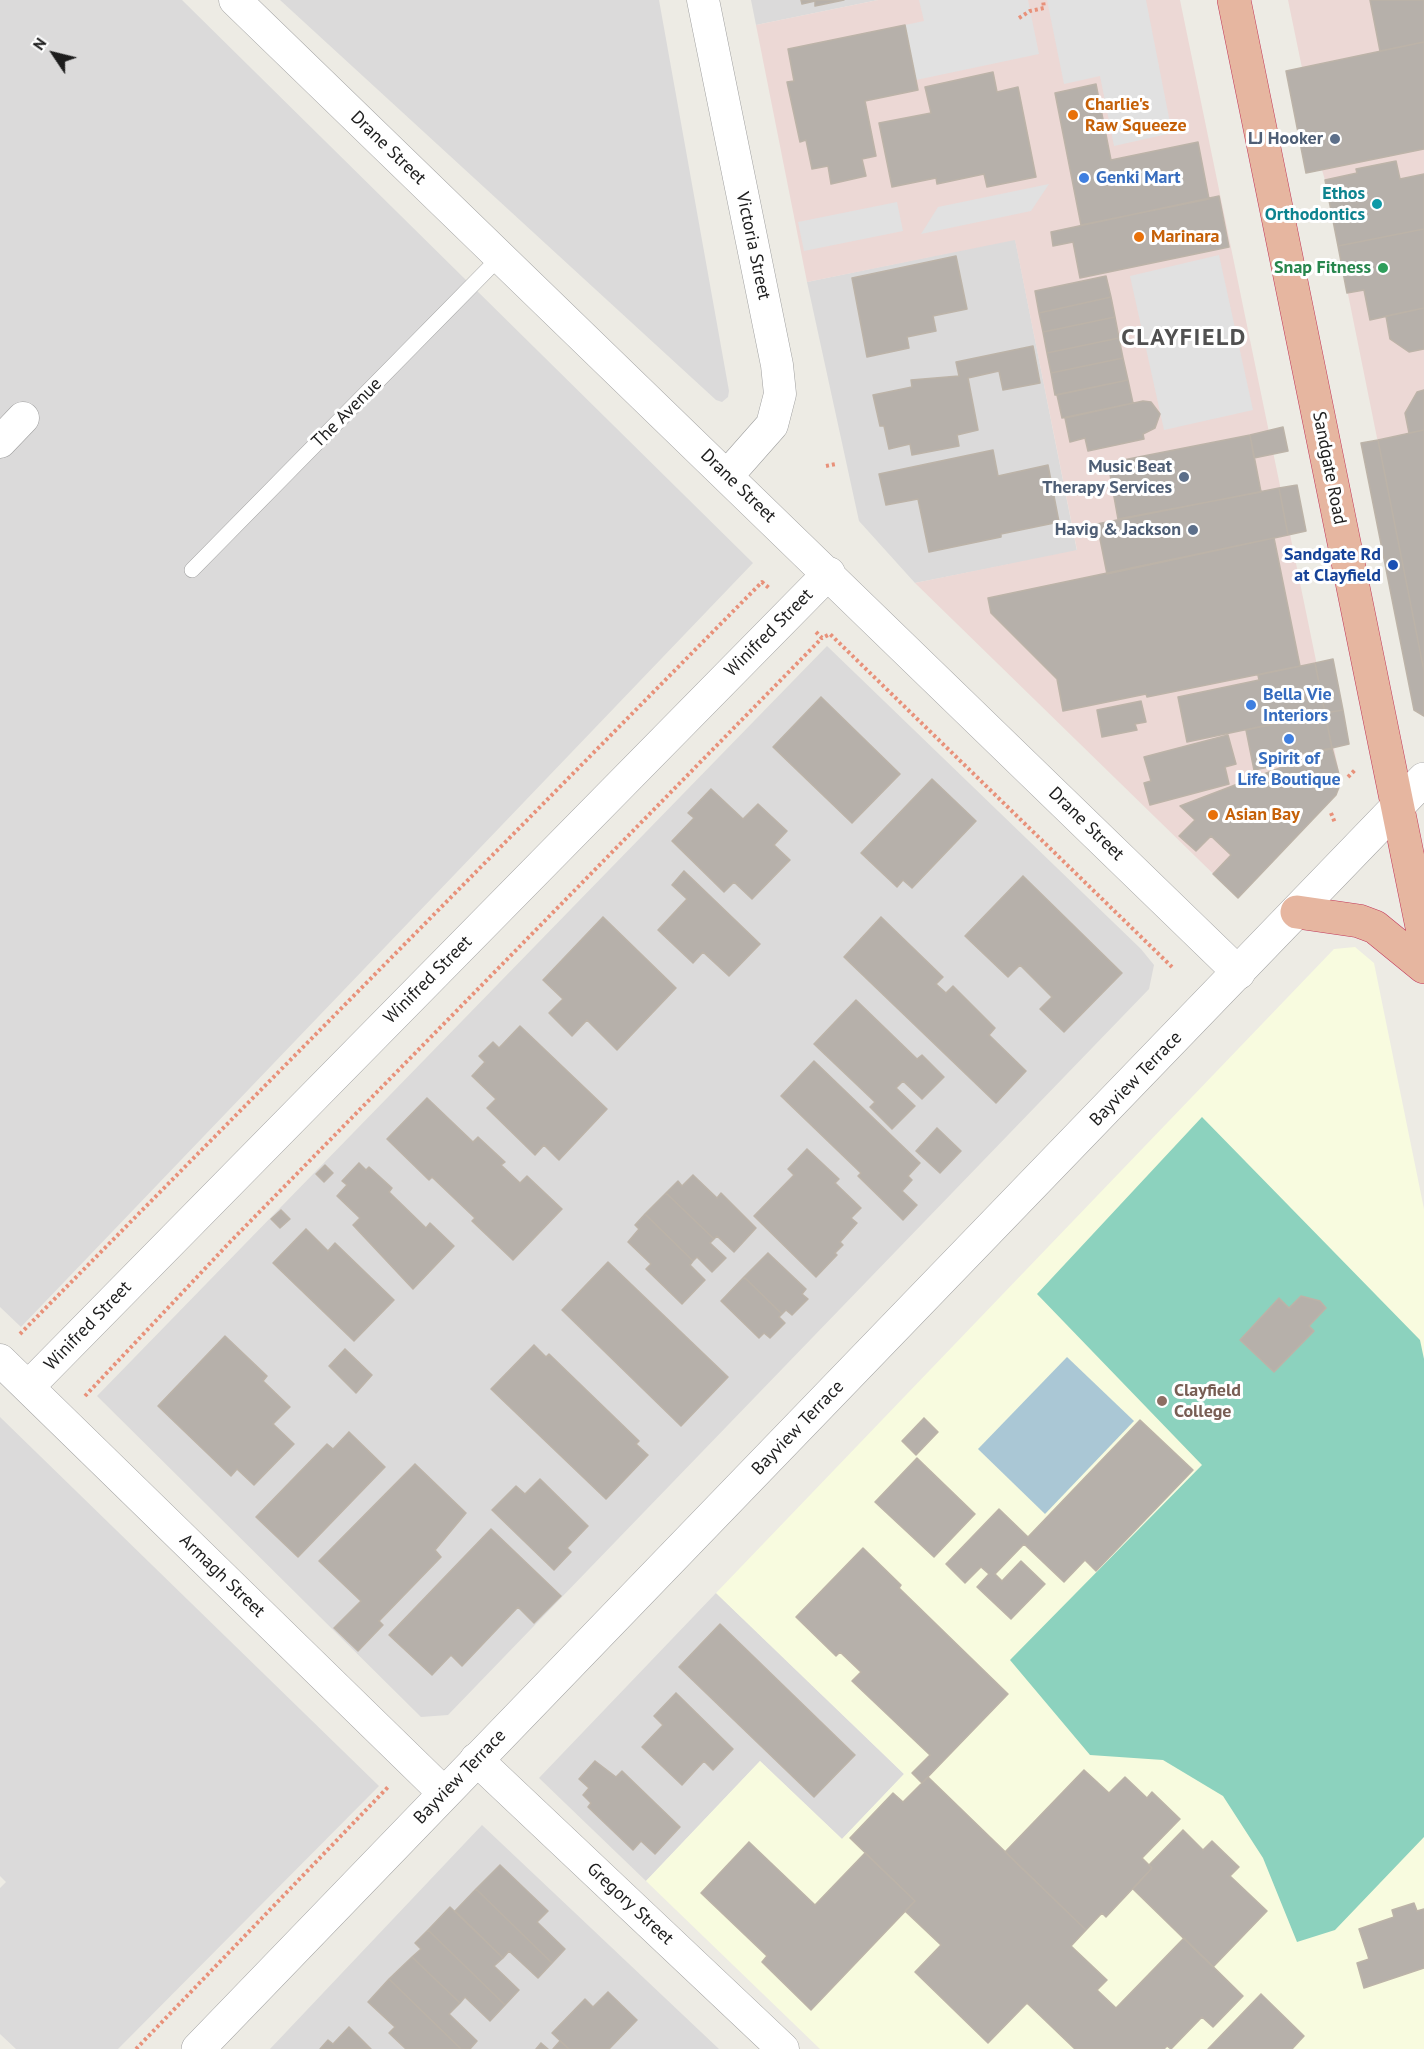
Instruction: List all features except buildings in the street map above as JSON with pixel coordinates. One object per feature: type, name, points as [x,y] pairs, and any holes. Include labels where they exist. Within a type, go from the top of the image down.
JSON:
[{"type":"highway","name":"Sandgate Road","points":[[1234,0],[1424,937]]},
{"type":"highway","points":[[1297,912],[1343,918],[1375,927],[1424,967]]},
{"type":"street","name":"Drane Street","points":[[235,0],[829,573],[1239,973]]},
{"type":"street","name":"Victoria Street","points":[[703,0],[775,354],[780,394],[772,425],[727,476]]},
{"type":"street","points":[[0,442],[23,418]]},
{"type":"street","name":"Winifred Street","points":[[28,1387],[829,573]]},
{"type":"street","name":"Bayview Terrace","points":[[198,2049],[1424,779]]},
{"type":"street","name":"Armagh Street","points":[[0,1360],[444,1793]]},
{"type":"street","name":"Gregory Street","points":[[476,1759],[783,2049]]},
{"type":"lane","name":"The Avenue","points":[[192,570],[501,256]]},
{"type":"path","points":[[1019,18],[1044,8],[1043,0]]},
{"type":"path","points":[[826,466],[836,464]]},
{"type":"path","points":[[19,1335],[762,582],[775,595]]},
{"type":"path","points":[[812,628],[822,638]]},
{"type":"path","points":[[85,1396],[230,1242],[822,638],[830,634],[1172,967]]},
{"type":"path","points":[[1348,777],[1356,768]]},
{"type":"path","points":[[1331,813],[1335,824]]},
{"type":"path","points":[[136,2049],[393,1782]]},
{"type":"shaded area","points":[[0,0],[182,0],[753,563],[21,1327],[0,1307]]},
{"type":"shaded area","points":[[280,0],[659,0],[729,391],[728,397],[722,402],[716,400]]},
{"type":"shaded area","points":[[751,0],[878,0],[756,25]]},
{"type":"shaded area","points":[[878,0],[1180,0],[1341,782],[1336,795],[1238,898],[915,583],[1077,550],[1015,240],[807,282],[756,25]]},
{"type":"shaded area","points":[[919,0],[1028,0],[1039,54],[916,80],[905,25],[924,21]]},
{"type":"shaded area","points":[[1047,0],[1146,0],[1172,133],[1114,146],[1100,76],[1064,84]]},
{"type":"shaded area","points":[[1288,0],[1424,0],[1424,671],[1325,180],[1322,170],[1306,173],[1286,71],[1302,68]]},
{"type":"shaded area","points":[[1049,184],[1031,211],[921,234],[938,207]]},
{"type":"shaded area","points":[[897,202],[903,231],[804,251],[798,222]]},
{"type":"shaded area","points":[[1015,239],[1077,551],[915,583],[859,521],[807,282]]},
{"type":"shaded area","points":[[1219,255],[1253,410],[1164,430],[1130,276]]},
{"type":"shaded area","points":[[827,646],[1141,949],[1154,965],[1149,989],[448,1715],[421,1717],[97,1396]]},
{"type":"shaded area","name":"Clayfield College","points":[[1355,947],[1374,963],[1424,1209],[1424,2049],[820,2049],[646,1881],[760,1761],[842,1839],[904,1774],[716,1593],[1334,949]]},
{"type":"shaded area","points":[[0,1417],[379,1786],[118,2049],[16,2049],[0,2034],[0,1888],[6,1882],[0,1876]]},
{"type":"shaded area","points":[[716,1593],[904,1774],[842,1839],[760,1761],[646,1881],[539,1778]]},
{"type":"shaded area","points":[[482,1825],[719,2049],[270,2049]]},
{"type":"green space","points":[[1202,1117],[1420,1340],[1424,1359],[1424,1837],[1335,1930],[1297,1942],[1263,1858],[1223,1796],[1163,1760],[1090,1755],[1010,1660],[1202,1465],[1037,1294]]},
{"type":"water","points":[[1067,1357],[1134,1421],[1045,1514],[978,1449]]},
{"type":"place","name":"Charlie's Raw Squeeze","points":[[1073,115]]},
{"type":"place","name":"LJ Hooker","points":[[1335,139]]},
{"type":"place","name":"Genki Mart","points":[[1084,178]]},
{"type":"place","name":"Ethos Orthodontics","points":[[1377,204]]},
{"type":"place","name":"Marinara","points":[[1139,237]]},
{"type":"place","name":"Snap Fitness","points":[[1383,268]]},
{"type":"place","name":"Music Beat Therapy Services","points":[[1184,477]]},
{"type":"place","name":"Havig & Jackson","points":[[1193,530]]},
{"type":"place","name":"Sandgate Rd at Clayfield","points":[[1393,565]]},
{"type":"place","name":"Bella Vie Interiors","points":[[1251,705]]},
{"type":"place","name":"Spirit of Life Boutique","points":[[1289,739]]},
{"type":"place","name":"Asian Bay","points":[[1213,815]]},
{"type":"place","name":"Clayfield College","points":[[1162,1401]]},
{"type":"district","name":"CLAYFIELD","points":[[1184,338]]}]
